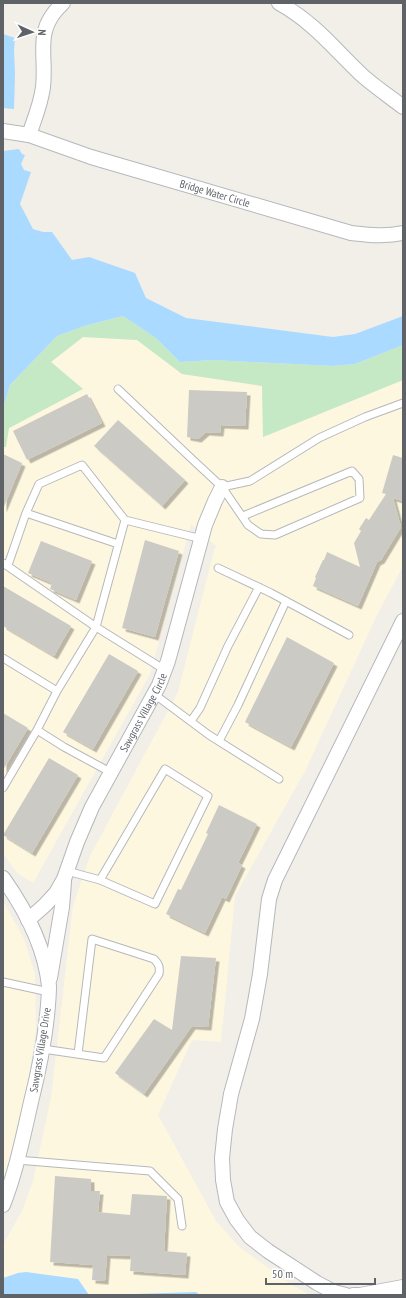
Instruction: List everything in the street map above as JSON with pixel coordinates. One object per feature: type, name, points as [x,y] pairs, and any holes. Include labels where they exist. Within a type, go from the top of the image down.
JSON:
[{"type":"street","points":[[29,135],[40,102],[43,87],[42,43],[44,34],[54,11],[63,3]]},
{"type":"street","points":[[279,3],[292,10],[313,26],[365,77],[403,107]]},
{"type":"street","name":"Bridge Water Circle","points":[[3,130],[29,135],[91,157],[351,233],[373,236],[403,233]]},
{"type":"street","name":"Sawgrass Village Circle","points":[[28,920],[56,893],[65,875],[86,821],[110,772],[154,694],[165,670],[205,525],[222,486]]},
{"type":"street","points":[[346,1295],[334,1292],[317,1283],[268,1251],[250,1237],[237,1220],[227,1202],[223,1180],[222,1158],[231,1094],[252,1019],[259,982],[268,899],[275,880],[403,621]]},
{"type":"street","points":[[49,988],[62,906],[65,875]]},
{"type":"street","name":"Sawgrass Village Drive","points":[[3,878],[26,914],[42,953],[49,988],[45,1034],[38,1073],[17,1160],[3,1205]]},
{"type":"street","points":[[353,1295],[403,1287]]},
{"type":"lane","points":[[118,389],[222,486],[242,516],[248,524],[261,534],[276,535],[360,498],[359,479],[352,471],[242,516]]},
{"type":"lane","points":[[222,486],[250,481],[319,438],[365,417],[403,403]]},
{"type":"lane","points":[[165,670],[96,627],[5,564],[39,484],[82,465],[125,520],[202,539]]},
{"type":"lane","points":[[26,513],[118,544]]},
{"type":"lane","points":[[3,786],[37,730],[57,691],[96,627],[125,520]]},
{"type":"lane","points":[[218,568],[259,587],[349,635]]},
{"type":"lane","points":[[191,721],[200,708],[228,646],[259,587]]},
{"type":"lane","points":[[219,741],[240,700],[286,601]]},
{"type":"lane","points":[[3,658],[57,691]]},
{"type":"lane","points":[[154,694],[219,741],[279,779]]},
{"type":"lane","points":[[37,730],[64,747],[110,772]]},
{"type":"lane","points":[[65,875],[100,880],[155,904],[208,796],[165,769],[100,880]]},
{"type":"lane","points":[[43,1049],[104,1058],[159,974],[158,963],[154,958],[92,940],[78,1054]]},
{"type":"lane","points":[[3,982],[49,988]]},
{"type":"lane","points":[[17,1160],[150,1171],[178,1199],[182,1226]]},
{"type":"shaded area","points":[[83,337],[137,340],[182,374],[262,386],[263,437],[403,380],[403,566],[376,617],[305,771],[235,896],[221,1042],[192,1040],[158,1115],[216,1221],[239,1247],[289,1283],[310,1295],[3,1295],[3,1245],[22,1211],[33,1181],[51,1098],[73,906],[90,856],[178,692],[215,547],[217,547],[191,524],[150,674],[33,883],[17,873],[3,853],[3,447],[6,447],[8,429],[82,389],[51,362]]},
{"type":"shaded area","points":[[3,901],[24,939],[35,974],[36,1030],[27,1090],[3,1184]]},
{"type":"green space","points":[[123,316],[156,338],[180,362],[213,360],[333,366],[355,364],[403,345],[403,380],[263,437],[262,386],[182,374],[137,340],[83,337],[51,362],[83,389],[9,428],[6,447],[3,447],[3,406],[10,385],[57,336],[84,326]]},
{"type":"water","points":[[3,34],[15,38],[14,109],[3,108]]},
{"type":"water","points":[[19,149],[22,154],[25,155],[21,164],[24,170],[31,172],[20,204],[33,229],[43,232],[52,232],[72,260],[89,257],[135,273],[146,298],[186,318],[333,337],[355,334],[403,316],[403,345],[355,364],[333,366],[213,360],[180,362],[156,338],[123,316],[84,326],[57,336],[10,385],[3,406],[3,151]]},
{"type":"water","points":[[26,1272],[78,1279],[89,1295],[3,1295],[3,1278]]},
{"type":"water","points":[[196,1292],[200,1295],[103,1295]]},
{"type":"building","points":[[189,390],[247,392],[245,426],[221,425],[220,433],[206,432],[198,439],[187,437]]},
{"type":"building","points":[[87,394],[102,423],[27,460],[13,431]]},
{"type":"building","points":[[118,420],[185,480],[162,506],[94,446]]},
{"type":"building","points":[[3,454],[22,463],[3,509]]},
{"type":"building","points":[[393,455],[403,458],[403,501],[393,498],[401,527],[381,560],[377,562],[358,606],[313,586],[315,577],[327,552],[360,567],[354,543],[361,531],[359,529],[366,518],[369,520],[386,494],[382,493]]},
{"type":"building","points":[[145,540],[179,551],[155,637],[122,628]]},
{"type":"building","points":[[41,541],[92,561],[76,600],[50,589],[52,583],[28,573]]},
{"type":"building","points":[[3,586],[71,626],[54,656],[3,626]]},
{"type":"building","points":[[287,637],[334,663],[291,747],[245,722]]},
{"type":"building","points":[[109,654],[138,671],[93,749],[63,732]]},
{"type":"building","points":[[3,713],[28,728],[3,770]]},
{"type":"building","points":[[49,758],[78,775],[32,853],[3,835]]},
{"type":"building","points":[[219,805],[257,824],[238,863],[242,865],[226,899],[222,897],[205,933],[166,914],[178,889],[181,890],[208,834],[206,833]]},
{"type":"building","points":[[181,956],[216,958],[208,1027],[192,1026],[144,1094],[115,1073],[154,1019],[172,1030]]},
{"type":"building","points":[[55,1176],[91,1179],[91,1191],[100,1191],[98,1212],[130,1215],[132,1194],[167,1196],[164,1251],[187,1253],[185,1275],[130,1271],[131,1256],[107,1255],[105,1281],[92,1280],[93,1265],[50,1262]]}]
